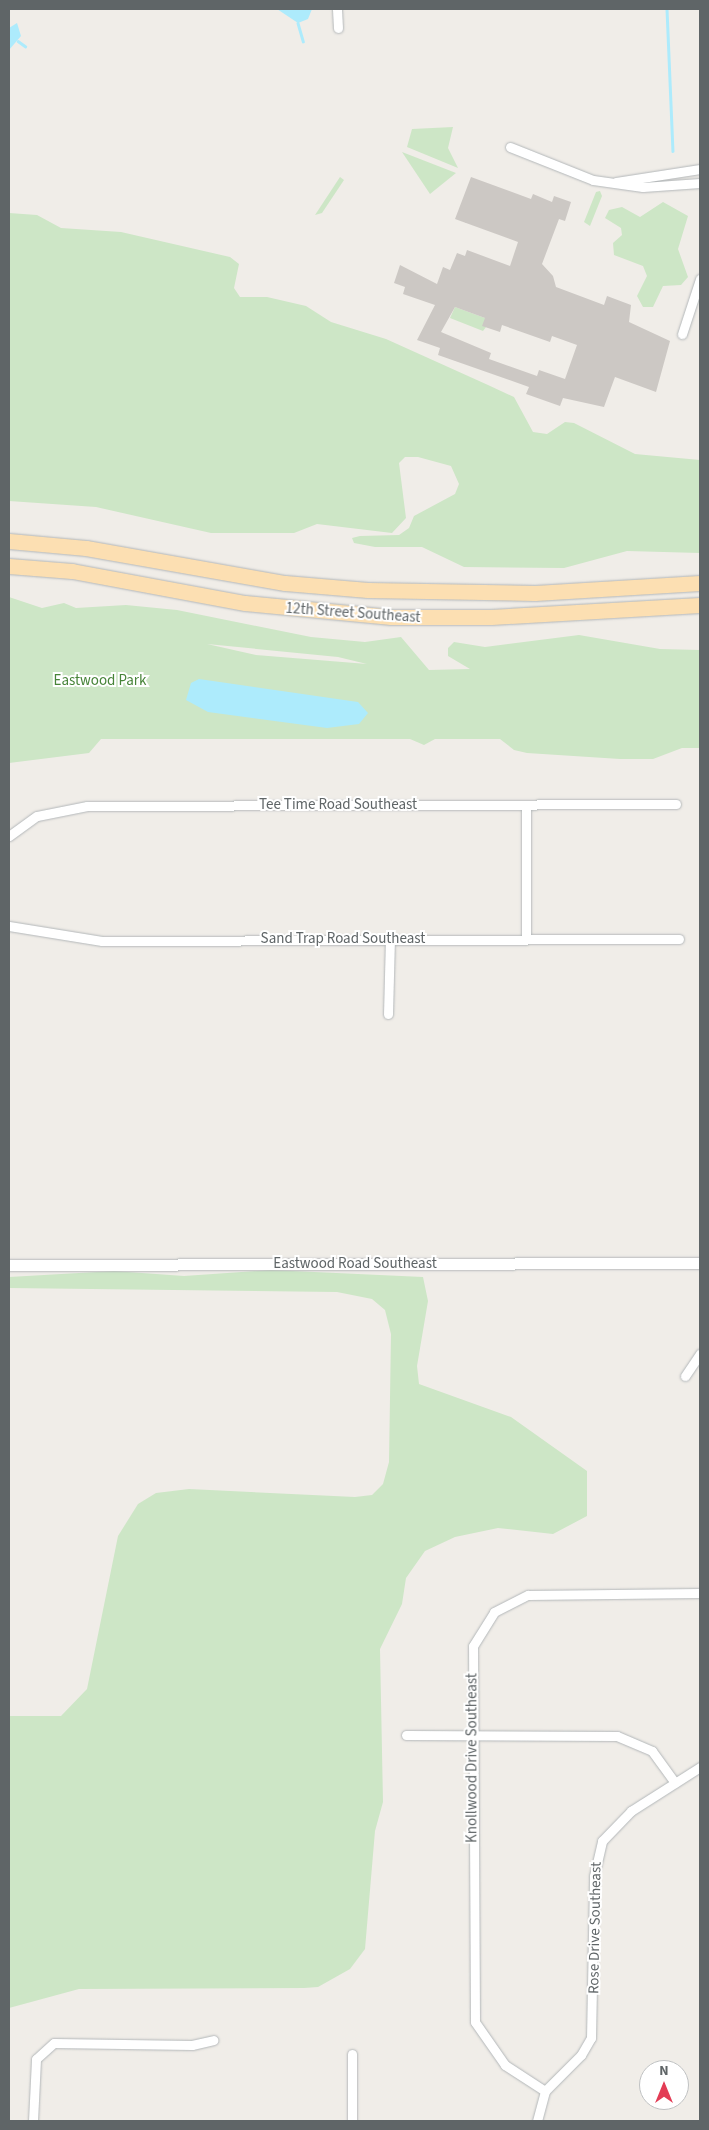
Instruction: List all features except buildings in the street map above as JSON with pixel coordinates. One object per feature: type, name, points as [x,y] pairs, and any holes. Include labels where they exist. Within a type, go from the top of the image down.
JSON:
[{"type":"main road","name":"12th Street Southeast","points":[[9,541],[86,548],[285,583],[368,590],[525,593],[700,583]]},
{"type":"main road","name":"12th Street Southeast","points":[[9,566],[72,571],[245,603],[391,617],[491,617],[700,605]]},
{"type":"street","points":[[337,9],[338,28]]},
{"type":"street","points":[[510,147],[564,171],[613,182],[643,187],[700,183]]},
{"type":"street","points":[[613,182],[700,169]]},
{"type":"street","points":[[682,334],[700,279]]},
{"type":"street","name":"Tee Time Road Southeast","points":[[9,836],[37,816],[87,806],[676,804]]},
{"type":"street","points":[[526,805],[526,939]]},
{"type":"street","name":"Sand Trap Road Southeast","points":[[9,926],[102,940],[679,939]]},
{"type":"street","points":[[388,1014],[390,939]]},
{"type":"street","name":"Eastwood Road Southeast","points":[[9,1265],[700,1263]]},
{"type":"street","points":[[685,1376],[700,1354]]},
{"type":"street","name":"Knollwood Drive Southeast","points":[[545,2091],[505,2065],[475,2022],[471,1735],[473,1646],[487,1620],[504,1604],[542,1594],[700,1593]]},
{"type":"street","points":[[406,1734],[617,1736],[652,1751],[675,1783]]},
{"type":"street","name":"Rose Drive Southeast","points":[[545,2091],[581,2055],[591,2038],[594,1876],[602,1841],[631,1811],[700,1767]]},
{"type":"street","points":[[33,2121],[36,2059],[54,2043],[192,2045],[213,2040]]},
{"type":"street","points":[[352,2054],[352,2121]]},
{"type":"street","points":[[538,2121],[545,2091]]},
{"type":"green space","points":[[453,127],[448,148],[458,168],[407,147],[412,129]]},
{"type":"green space","points":[[402,152],[456,173],[430,194]]},
{"type":"green space","points":[[340,177],[344,180],[322,213],[315,215]]},
{"type":"green space","points":[[600,191],[602,196],[590,226],[584,222],[596,192]]},
{"type":"green space","points":[[663,202],[688,216],[678,249],[688,277],[681,285],[663,286],[653,307],[643,307],[637,296],[647,276],[643,266],[614,255],[613,243],[622,235],[621,228],[605,218],[609,210],[622,207],[640,217]]},
{"type":"green space","points":[[9,213],[37,215],[61,228],[121,232],[230,257],[239,264],[234,288],[240,297],[267,297],[306,306],[331,322],[386,339],[488,385],[514,397],[533,432],[547,434],[565,422],[574,423],[635,454],[700,460],[700,553],[627,551],[564,568],[464,567],[422,547],[375,547],[354,543],[352,538],[360,536],[399,535],[409,528],[414,516],[455,494],[459,484],[451,466],[418,457],[405,457],[399,463],[406,518],[392,533],[317,524],[294,533],[211,533],[96,507],[9,501]]},
{"type":"green space","points":[[455,307],[485,318],[486,327],[483,331],[450,318]]},
{"type":"green space","name":"Eastwood Park","points":[[9,597],[42,608],[64,603],[76,608],[126,605],[177,610],[311,637],[365,642],[401,637],[429,670],[470,669],[448,656],[448,648],[454,642],[485,647],[579,635],[660,649],[700,650],[700,748],[682,748],[653,759],[620,759],[527,753],[514,750],[500,739],[435,739],[424,745],[410,739],[101,739],[89,753],[9,763]],"holes":[[[207,644],[338,657],[367,664],[256,655]]]},
{"type":"green space","points":[[271,1270],[423,1277],[428,1301],[417,1366],[419,1384],[511,1417],[587,1471],[587,1516],[553,1534],[498,1528],[455,1537],[425,1551],[406,1578],[402,1604],[380,1649],[383,1802],[375,1831],[365,1949],[350,1969],[318,1987],[79,1989],[9,2008],[9,1716],[61,1716],[87,1689],[118,1536],[138,1504],[156,1493],[189,1489],[355,1497],[372,1495],[383,1484],[389,1462],[391,1334],[385,1310],[372,1299],[337,1292],[9,1288],[9,1277],[114,1271],[184,1276]]},
{"type":"water","points":[[277,9],[312,9],[308,19],[298,23]]},
{"type":"water","points":[[17,23],[21,36],[9,50],[9,28]]},
{"type":"water","points":[[199,679],[358,702],[368,713],[359,724],[327,728],[208,712],[186,700],[191,683]]},
{"type":"waterway","points":[[667,9],[673,151]]},
{"type":"waterway","points":[[298,23],[303,41]]},
{"type":"waterway","points":[[18,41],[25,46]]}]
